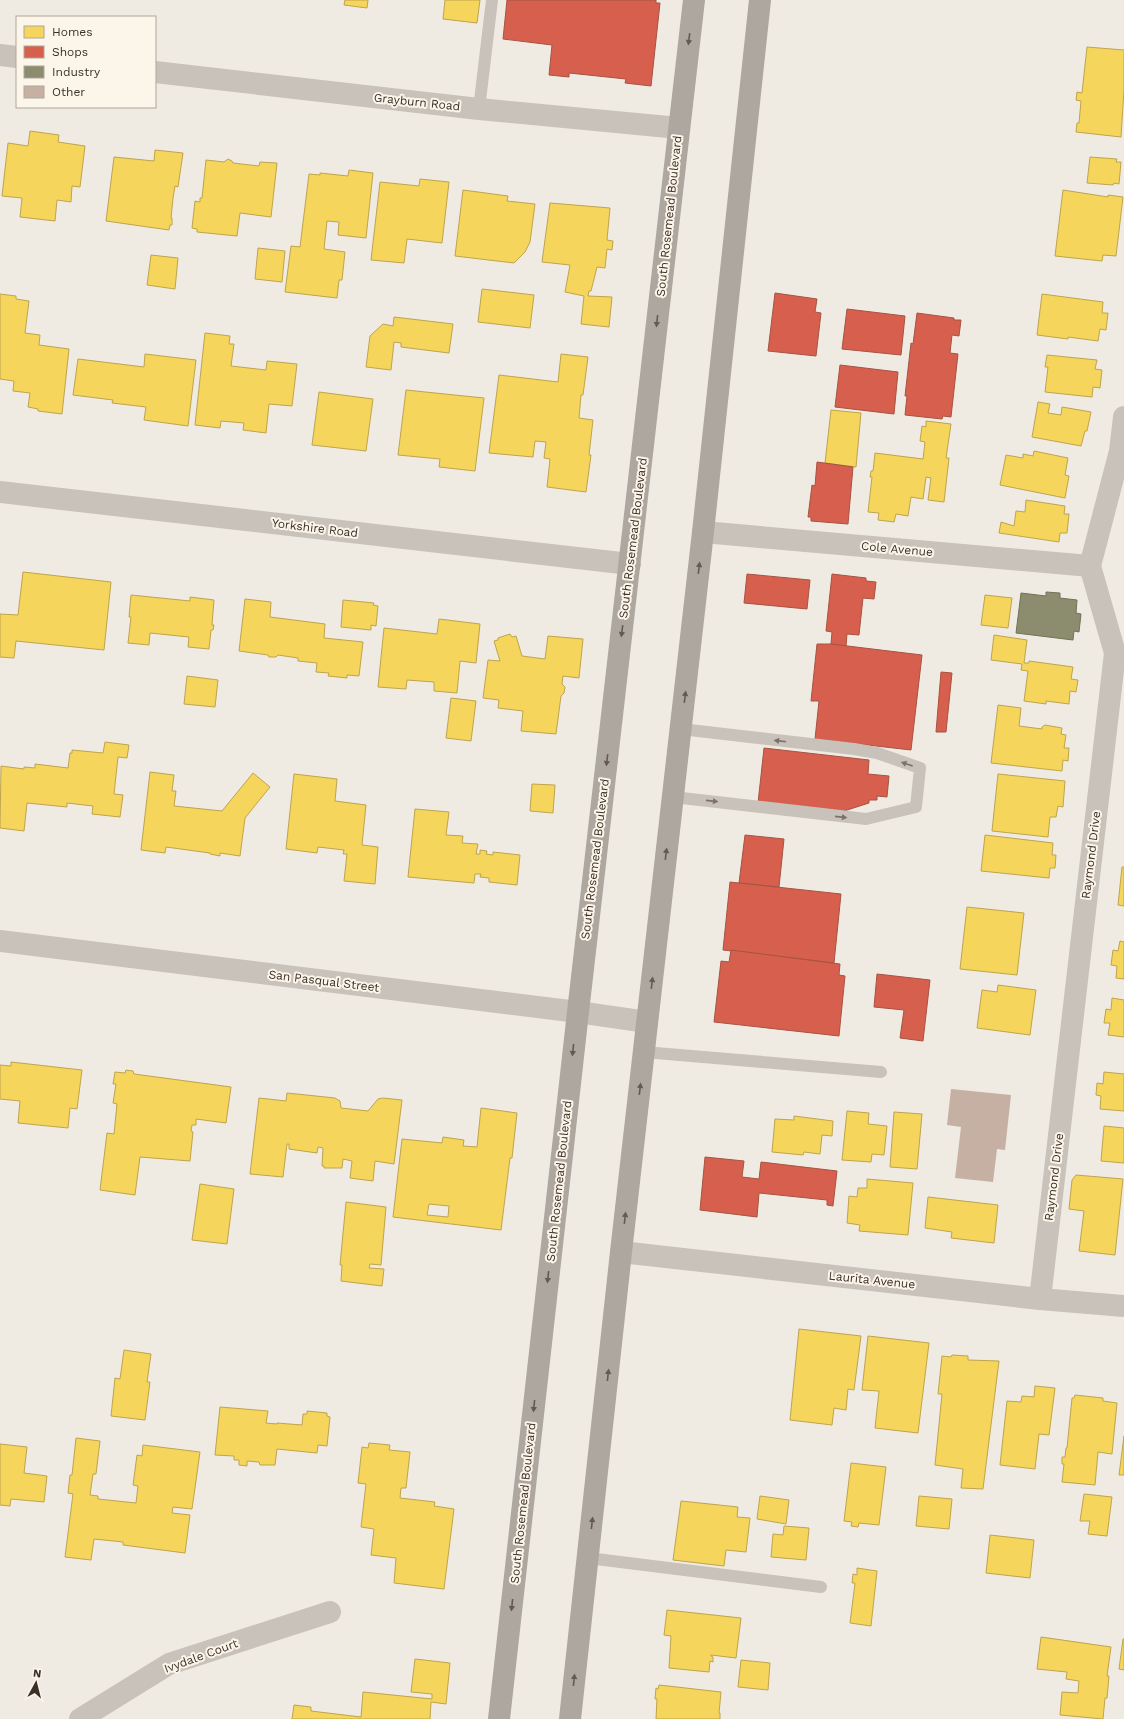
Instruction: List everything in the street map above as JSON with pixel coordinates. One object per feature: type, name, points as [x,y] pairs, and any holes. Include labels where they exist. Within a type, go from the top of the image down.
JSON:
[{"type":"main road","name":"South Rosemead Boulevard","points":[[499,1719],[694,0]]},
{"type":"main road","points":[[570,1719],[621,1252],[704,532],[760,0]]},
{"type":"street","points":[[0,55],[16,57]]},
{"type":"street","name":"Grayburn Road","points":[[156,72],[479,109],[679,128]]},
{"type":"street","points":[[1090,566],[1120,451],[1124,417]]},
{"type":"street","name":"Yorkshire Road","points":[[0,492],[630,564]]},
{"type":"street","name":"Cole Avenue","points":[[704,532],[1090,566]]},
{"type":"street","name":"Raymond Drive","points":[[1040,1299],[1115,653],[1090,566]]},
{"type":"street","name":"San Pasqual Street","points":[[0,942],[578,1012],[647,1022]]},
{"type":"street","name":"Laurita Avenue","points":[[621,1252],[1040,1299],[1124,1306]]},
{"type":"street","name":"Ivydale Court","points":[[80,1719],[169,1664],[330,1612]]},
{"type":"lane","points":[[479,109],[492,0]]},
{"type":"lane","points":[[673,797],[866,819],[916,807],[920,768],[877,753],[681,729]]},
{"type":"lane","points":[[644,1052],[881,1072]]},
{"type":"lane","points":[[588,1558],[821,1587]]},
{"type":"building: Homes","points":[[345,0],[368,0],[367,8],[344,5]]},
{"type":"building: Homes","points":[[445,0],[480,0],[477,23],[443,19]]},
{"type":"building: Homes","points":[[1087,47],[1124,50],[1124,89],[1121,137],[1076,132],[1077,123],[1079,123],[1081,101],[1076,100],[1077,92],[1082,93]]},
{"type":"building: Homes","points":[[30,131],[59,135],[58,142],[85,146],[80,187],[72,186],[71,202],[57,200],[55,221],[20,217],[22,198],[2,196],[8,143],[28,146]]},
{"type":"building: Homes","points":[[155,150],[183,153],[178,187],[175,186],[173,198],[171,218],[172,225],[170,225],[169,230],[106,221],[114,157],[154,161]]},
{"type":"building: Homes","points":[[1090,157],[1117,159],[1116,162],[1121,162],[1119,184],[1087,183]]},
{"type":"building: Homes","points":[[228,159],[233,163],[259,166],[260,162],[277,163],[271,217],[240,213],[237,236],[197,232],[197,229],[192,228],[195,201],[200,202],[200,198],[202,198],[206,160],[224,162]]},
{"type":"building: Homes","points":[[349,170],[373,173],[366,238],[338,235],[339,222],[327,221],[324,249],[345,252],[342,280],[339,280],[337,298],[285,292],[291,246],[300,247],[309,174],[320,175],[320,173],[348,176]]},
{"type":"building: Homes","points":[[420,179],[449,182],[442,243],[407,239],[404,263],[371,260],[380,182],[419,186]]},
{"type":"building: Homes","points":[[463,190],[508,196],[507,201],[535,204],[530,242],[525,252],[514,263],[455,256]]},
{"type":"building: Homes","points":[[1063,190],[1108,197],[1108,195],[1123,197],[1116,256],[1103,255],[1102,261],[1055,256]]},
{"type":"building: Homes","points":[[550,203],[610,208],[607,240],[613,241],[612,250],[607,249],[605,268],[597,267],[591,291],[589,291],[588,296],[612,297],[609,327],[581,324],[584,296],[565,292],[570,265],[542,262]]},
{"type":"building: Homes","points":[[258,248],[285,251],[282,282],[255,279]]},
{"type":"building: Homes","points":[[151,255],[178,258],[175,289],[147,285]]},
{"type":"building: Homes","points":[[482,289],[534,295],[530,328],[478,322]]},
{"type":"building: Homes","points":[[0,294],[16,296],[16,299],[29,301],[25,333],[40,335],[39,345],[69,349],[62,414],[38,411],[38,409],[28,407],[30,393],[13,391],[14,381],[0,379]]},
{"type":"building: Homes","points":[[1042,294],[1103,302],[1102,313],[1108,313],[1106,330],[1100,329],[1098,341],[1037,335]]},
{"type":"building: Homes","points":[[394,317],[453,324],[449,353],[401,347],[401,343],[394,342],[391,370],[366,367],[370,336],[383,324],[393,326]]},
{"type":"building: Homes","points":[[205,333],[230,336],[229,344],[234,344],[231,366],[266,370],[267,361],[297,364],[292,406],[269,404],[266,433],[243,430],[244,423],[221,421],[220,428],[195,425]]},
{"type":"building: Homes","points":[[145,354],[196,360],[188,426],[144,420],[146,407],[112,403],[113,400],[73,395],[78,359],[144,367]]},
{"type":"building: Homes","points":[[561,354],[588,357],[583,395],[581,395],[579,418],[593,420],[589,455],[591,455],[586,492],[547,487],[550,459],[544,458],[546,442],[535,441],[533,457],[489,453],[499,375],[558,382]]},
{"type":"building: Homes","points":[[1047,355],[1097,360],[1095,369],[1102,370],[1100,388],[1093,387],[1092,397],[1045,392],[1048,367],[1045,367]]},
{"type":"building: Homes","points":[[406,390],[484,398],[475,471],[439,467],[440,459],[398,455]]},
{"type":"building: Homes","points":[[319,392],[373,399],[366,451],[312,445]]},
{"type":"building: Homes","points":[[1038,402],[1050,404],[1048,413],[1061,415],[1062,407],[1091,412],[1087,431],[1085,431],[1081,446],[1032,437]]},
{"type":"building: Homes","points":[[831,410],[861,413],[856,467],[825,463]]},
{"type":"building: Homes","points":[[926,421],[951,424],[946,458],[949,458],[944,502],[928,500],[931,478],[926,477],[923,499],[911,497],[908,516],[896,514],[894,522],[878,520],[879,513],[868,512],[872,477],[870,477],[871,471],[873,471],[875,453],[923,459],[925,442],[920,441],[922,426],[926,427]]},
{"type":"building: Homes","points":[[1034,451],[1068,458],[1065,475],[1069,476],[1065,498],[1000,485],[1006,455],[1023,458],[1023,454],[1033,456]]},
{"type":"building: Homes","points":[[1026,500],[1065,506],[1064,514],[1069,514],[1067,533],[1060,533],[1059,542],[999,533],[1001,522],[1014,526],[1016,511],[1025,512]]},
{"type":"building: Homes","points":[[23,572],[111,582],[104,650],[16,641],[14,658],[0,657],[0,614],[18,615]]},
{"type":"building: Homes","points":[[131,595],[190,601],[190,597],[214,600],[212,625],[214,625],[213,630],[211,630],[209,649],[188,647],[189,637],[150,633],[149,645],[128,643],[131,617],[129,617]]},
{"type":"building: Homes","points":[[985,595],[1012,598],[1008,628],[981,625]]},
{"type":"building: Homes","points":[[245,599],[271,602],[270,617],[325,624],[324,638],[363,642],[359,676],[347,675],[347,678],[328,676],[329,673],[316,672],[317,663],[298,661],[298,658],[278,655],[276,657],[269,657],[268,655],[239,651]]},
{"type":"building: Homes","points":[[343,600],[374,603],[373,605],[378,606],[376,626],[371,625],[371,630],[341,627]]},
{"type":"building: Homes","points":[[439,619],[480,624],[476,663],[460,661],[457,693],[434,691],[434,682],[407,680],[406,689],[378,687],[384,628],[437,634]]},
{"type":"building: Homes","points":[[510,634],[512,637],[516,636],[522,656],[545,659],[548,636],[583,639],[579,678],[563,676],[562,684],[565,687],[564,693],[561,696],[556,734],[521,731],[523,711],[498,708],[499,700],[483,698],[488,660],[500,661],[494,641]]},
{"type":"building: Homes","points":[[994,635],[1027,640],[1024,663],[1029,663],[1029,661],[1073,667],[1071,679],[1078,680],[1076,692],[1070,691],[1069,704],[1046,701],[1046,704],[1024,701],[1028,671],[1021,670],[1022,664],[991,660]]},
{"type":"building: Homes","points":[[187,676],[218,680],[215,707],[184,704]]},
{"type":"building: Homes","points":[[451,698],[476,701],[471,741],[446,738]]},
{"type":"building: Homes","points":[[998,705],[1021,708],[1019,726],[1042,729],[1045,725],[1062,728],[1061,734],[1066,735],[1064,748],[1069,748],[1068,761],[1063,760],[1062,771],[991,763]]},
{"type":"building: Homes","points":[[105,742],[129,745],[127,758],[118,757],[114,794],[123,795],[120,817],[92,814],[93,806],[67,803],[67,807],[27,803],[24,831],[0,828],[1,766],[24,769],[24,767],[35,768],[35,764],[68,768],[70,753],[72,753],[72,750],[103,753]]},
{"type":"building: Homes","points":[[150,772],[174,775],[172,791],[176,791],[174,806],[222,811],[253,773],[270,787],[245,818],[240,856],[220,853],[220,856],[210,853],[166,847],[165,853],[141,850]]},
{"type":"building: Homes","points":[[294,774],[337,779],[335,801],[366,805],[362,845],[378,847],[375,884],[344,881],[347,854],[343,854],[344,850],[318,847],[317,853],[286,849]]},
{"type":"building: Homes","points":[[998,774],[1065,781],[1063,807],[1058,806],[1056,817],[1050,817],[1048,837],[992,831]]},
{"type":"building: Homes","points":[[532,784],[555,785],[553,813],[530,811]]},
{"type":"building: Homes","points":[[415,809],[449,812],[446,835],[463,836],[462,843],[478,844],[476,854],[480,854],[480,850],[487,851],[486,854],[493,855],[493,852],[520,855],[517,885],[489,882],[489,878],[480,877],[481,874],[475,874],[474,883],[408,877]]},
{"type":"building: Homes","points":[[985,835],[1053,843],[1052,855],[1056,855],[1055,868],[1050,868],[1049,878],[981,871]]},
{"type":"building: Homes","points":[[1122,867],[1124,867],[1124,906],[1118,905]]},
{"type":"building: Homes","points":[[967,907],[1024,913],[1017,975],[960,969]]},
{"type":"building: Homes","points":[[1120,941],[1124,942],[1124,979],[1116,978],[1117,966],[1111,965],[1113,950],[1118,951]]},
{"type":"building: Homes","points":[[998,985],[1036,990],[1030,1035],[977,1028],[982,990],[997,992]]},
{"type":"building: Homes","points":[[1112,998],[1124,1000],[1124,1037],[1108,1035],[1110,1023],[1104,1023],[1106,1009],[1111,1010]]},
{"type":"building: Homes","points":[[11,1062],[82,1070],[77,1109],[70,1108],[68,1128],[18,1123],[20,1101],[0,1099],[0,1065],[11,1066]]},
{"type":"building: Homes","points":[[126,1070],[133,1071],[134,1074],[231,1087],[226,1123],[196,1119],[196,1125],[192,1125],[191,1131],[193,1132],[190,1161],[140,1157],[135,1195],[100,1190],[107,1133],[114,1134],[117,1104],[113,1103],[116,1084],[113,1084],[115,1072],[125,1073]]},
{"type":"building: Homes","points":[[1104,1072],[1124,1074],[1124,1111],[1100,1109],[1101,1096],[1096,1095],[1097,1083],[1103,1084]]},
{"type":"building: Homes","points":[[287,1093],[335,1098],[340,1101],[341,1108],[368,1111],[378,1099],[383,1098],[402,1100],[394,1164],[375,1161],[373,1181],[350,1178],[352,1161],[343,1159],[342,1168],[324,1168],[324,1166],[322,1166],[323,1148],[318,1147],[317,1153],[289,1149],[289,1144],[287,1144],[283,1177],[250,1174],[259,1098],[286,1101]]},
{"type":"building: Homes","points":[[481,1108],[517,1113],[501,1230],[393,1217],[402,1139],[442,1143],[443,1137],[464,1140],[463,1146],[477,1147]],"holes":[[[429,1204],[449,1206],[448,1217],[427,1215]]]},
{"type":"building: Homes","points":[[847,1111],[869,1113],[868,1124],[887,1126],[884,1155],[872,1154],[871,1162],[842,1160]]},
{"type":"building: Homes","points":[[894,1112],[922,1114],[917,1169],[890,1167]]},
{"type":"building: Homes","points":[[794,1116],[833,1121],[832,1136],[822,1135],[820,1154],[804,1152],[803,1155],[772,1152],[775,1119],[794,1120]]},
{"type":"building: Homes","points":[[1104,1126],[1124,1128],[1124,1163],[1101,1161]]},
{"type":"building: Homes","points":[[1076,1175],[1123,1179],[1115,1255],[1079,1251],[1084,1211],[1069,1209],[1072,1180]]},
{"type":"building: Homes","points":[[867,1179],[913,1183],[908,1235],[859,1231],[860,1225],[847,1223],[849,1196],[857,1197],[858,1188],[867,1188]]},
{"type":"building: Homes","points":[[200,1184],[234,1189],[227,1244],[192,1240]]},
{"type":"building: Homes","points":[[928,1197],[998,1205],[994,1243],[951,1238],[952,1232],[925,1228]]},
{"type":"building: Homes","points":[[346,1202],[386,1207],[381,1265],[370,1264],[369,1268],[384,1269],[382,1286],[341,1281],[342,1265],[340,1265]]},
{"type":"building: Homes","points":[[799,1329],[861,1336],[854,1390],[848,1389],[846,1410],[834,1408],[832,1425],[790,1420]]},
{"type":"building: Homes","points":[[868,1336],[929,1343],[918,1433],[875,1428],[879,1391],[862,1390]]},
{"type":"building: Homes","points":[[124,1350],[151,1354],[147,1382],[150,1382],[145,1420],[111,1416],[115,1378],[120,1379]]},
{"type":"building: Homes","points":[[952,1355],[968,1356],[968,1360],[999,1361],[983,1489],[961,1488],[963,1469],[935,1465],[942,1394],[938,1394],[942,1356],[951,1357]]},
{"type":"building: Homes","points":[[1035,1386],[1055,1388],[1049,1435],[1039,1434],[1035,1469],[1000,1465],[1007,1401],[1021,1402],[1022,1396],[1034,1397]]},
{"type":"building: Homes","points":[[1075,1395],[1103,1398],[1103,1401],[1117,1403],[1112,1454],[1098,1452],[1095,1485],[1062,1482],[1064,1464],[1062,1464],[1062,1457],[1065,1457],[1067,1448],[1072,1398],[1074,1398]]},
{"type":"building: Homes","points":[[220,1407],[268,1411],[266,1423],[277,1424],[302,1425],[303,1414],[307,1414],[307,1411],[327,1413],[327,1416],[330,1417],[327,1446],[318,1445],[317,1453],[277,1449],[275,1465],[260,1465],[259,1462],[247,1461],[247,1466],[239,1465],[239,1460],[234,1460],[234,1456],[215,1455]]},
{"type":"building: Homes","points":[[1124,1436],[1124,1475],[1119,1475]]},
{"type":"building: Homes","points":[[76,1438],[100,1441],[96,1474],[93,1474],[90,1495],[98,1496],[98,1499],[136,1503],[138,1486],[133,1485],[137,1455],[142,1456],[143,1445],[200,1452],[192,1509],[173,1507],[172,1513],[190,1515],[185,1553],[123,1545],[123,1542],[94,1539],[91,1560],[65,1557],[73,1494],[68,1493],[70,1475],[72,1475]]},
{"type":"building: Homes","points":[[369,1443],[390,1445],[389,1450],[410,1452],[406,1488],[401,1488],[400,1498],[435,1502],[434,1506],[454,1509],[444,1589],[394,1583],[396,1558],[371,1555],[374,1529],[361,1527],[366,1484],[358,1483],[362,1447],[368,1448]]},
{"type":"building: Homes","points":[[0,1444],[27,1447],[24,1473],[47,1476],[44,1502],[11,1499],[10,1506],[0,1505]]},
{"type":"building: Homes","points":[[851,1463],[886,1467],[879,1525],[859,1523],[858,1527],[851,1526],[852,1522],[844,1521]]},
{"type":"building: Homes","points":[[1084,1494],[1112,1497],[1107,1536],[1088,1534],[1090,1521],[1080,1521]]},
{"type":"building: Homes","points":[[760,1496],[789,1500],[786,1524],[757,1519]]},
{"type":"building: Homes","points":[[919,1496],[952,1499],[949,1529],[916,1526]]},
{"type":"building: Homes","points":[[681,1501],[738,1507],[737,1517],[750,1518],[746,1552],[726,1550],[724,1566],[673,1560]]},
{"type":"building: Homes","points":[[784,1526],[809,1528],[806,1560],[771,1557],[773,1534],[783,1535]]},
{"type":"building: Homes","points":[[990,1535],[1034,1540],[1030,1578],[986,1573]]},
{"type":"building: Homes","points":[[857,1568],[877,1571],[871,1626],[850,1623],[855,1583],[852,1583],[853,1574],[857,1575]]},
{"type":"building: Homes","points":[[667,1610],[741,1618],[736,1658],[711,1655],[713,1657],[713,1662],[710,1661],[709,1672],[669,1668],[671,1636],[664,1635]]},
{"type":"building: Homes","points":[[1041,1637],[1111,1647],[1107,1676],[1109,1676],[1107,1698],[1105,1698],[1103,1719],[1060,1715],[1062,1692],[1078,1693],[1079,1681],[1066,1679],[1067,1672],[1037,1669]]},
{"type":"building: Homes","points":[[1124,1639],[1124,1670],[1119,1669]]},
{"type":"building: Homes","points":[[415,1659],[450,1663],[446,1704],[431,1702],[430,1719],[292,1719],[294,1705],[311,1707],[311,1711],[361,1717],[363,1692],[432,1699],[432,1694],[411,1692]]},
{"type":"building: Homes","points":[[741,1660],[770,1663],[768,1690],[738,1687]]},
{"type":"building: Homes","points":[[659,1685],[721,1692],[719,1713],[720,1719],[656,1719],[657,1699],[655,1699],[656,1688],[658,1689]]},
{"type":"building: Shops","points":[[507,0],[656,0],[656,3],[660,3],[651,86],[625,83],[626,79],[569,73],[569,77],[549,75],[552,45],[503,39]]},
{"type":"building: Shops","points":[[775,293],[817,299],[815,312],[821,313],[816,356],[768,351]]},
{"type":"building: Shops","points":[[847,309],[905,316],[901,355],[842,349]]},
{"type":"building: Shops","points":[[917,313],[961,320],[959,336],[952,335],[950,353],[958,354],[951,417],[943,416],[942,419],[905,415],[907,396],[905,396],[911,343],[913,344]]},
{"type":"building: Shops","points":[[840,365],[898,372],[894,414],[835,407]]},
{"type":"building: Shops","points":[[817,462],[853,467],[848,524],[811,521],[811,517],[808,517],[812,485],[815,486]]},
{"type":"building: Shops","points":[[747,574],[810,580],[807,609],[744,603]]},
{"type":"building: Shops","points":[[832,574],[866,578],[866,581],[876,582],[874,599],[863,598],[859,635],[847,634],[846,646],[831,644],[832,632],[826,631]]},
{"type":"building: Shops","points":[[817,644],[831,644],[922,655],[911,750],[815,739],[819,701],[811,701]]},
{"type":"building: Shops","points":[[941,672],[952,673],[946,732],[936,732]]},
{"type":"building: Shops","points":[[764,748],[869,760],[868,774],[889,776],[887,797],[877,796],[877,800],[869,800],[869,803],[841,812],[758,803]]},
{"type":"building: Shops","points":[[745,835],[784,839],[779,887],[739,883]]},
{"type":"building: Shops","points":[[730,882],[841,894],[834,963],[723,950]]},
{"type":"building: Shops","points":[[731,950],[840,964],[839,975],[845,976],[839,1036],[714,1022],[721,961],[729,962]]},
{"type":"building: Shops","points":[[877,974],[930,980],[923,1041],[900,1038],[904,1010],[874,1007]]},
{"type":"building: Shops","points":[[705,1157],[744,1161],[742,1177],[759,1179],[761,1162],[837,1171],[833,1206],[827,1205],[827,1200],[759,1193],[757,1217],[700,1210]]},
{"type":"building: Industry","points":[[1046,592],[1060,593],[1060,598],[1077,600],[1076,613],[1081,614],[1079,632],[1074,631],[1073,640],[1016,633],[1021,593],[1046,596]]},
{"type":"building: Other","points":[[951,1089],[1011,1095],[1005,1150],[997,1149],[993,1182],[955,1178],[961,1127],[947,1125]]}]
